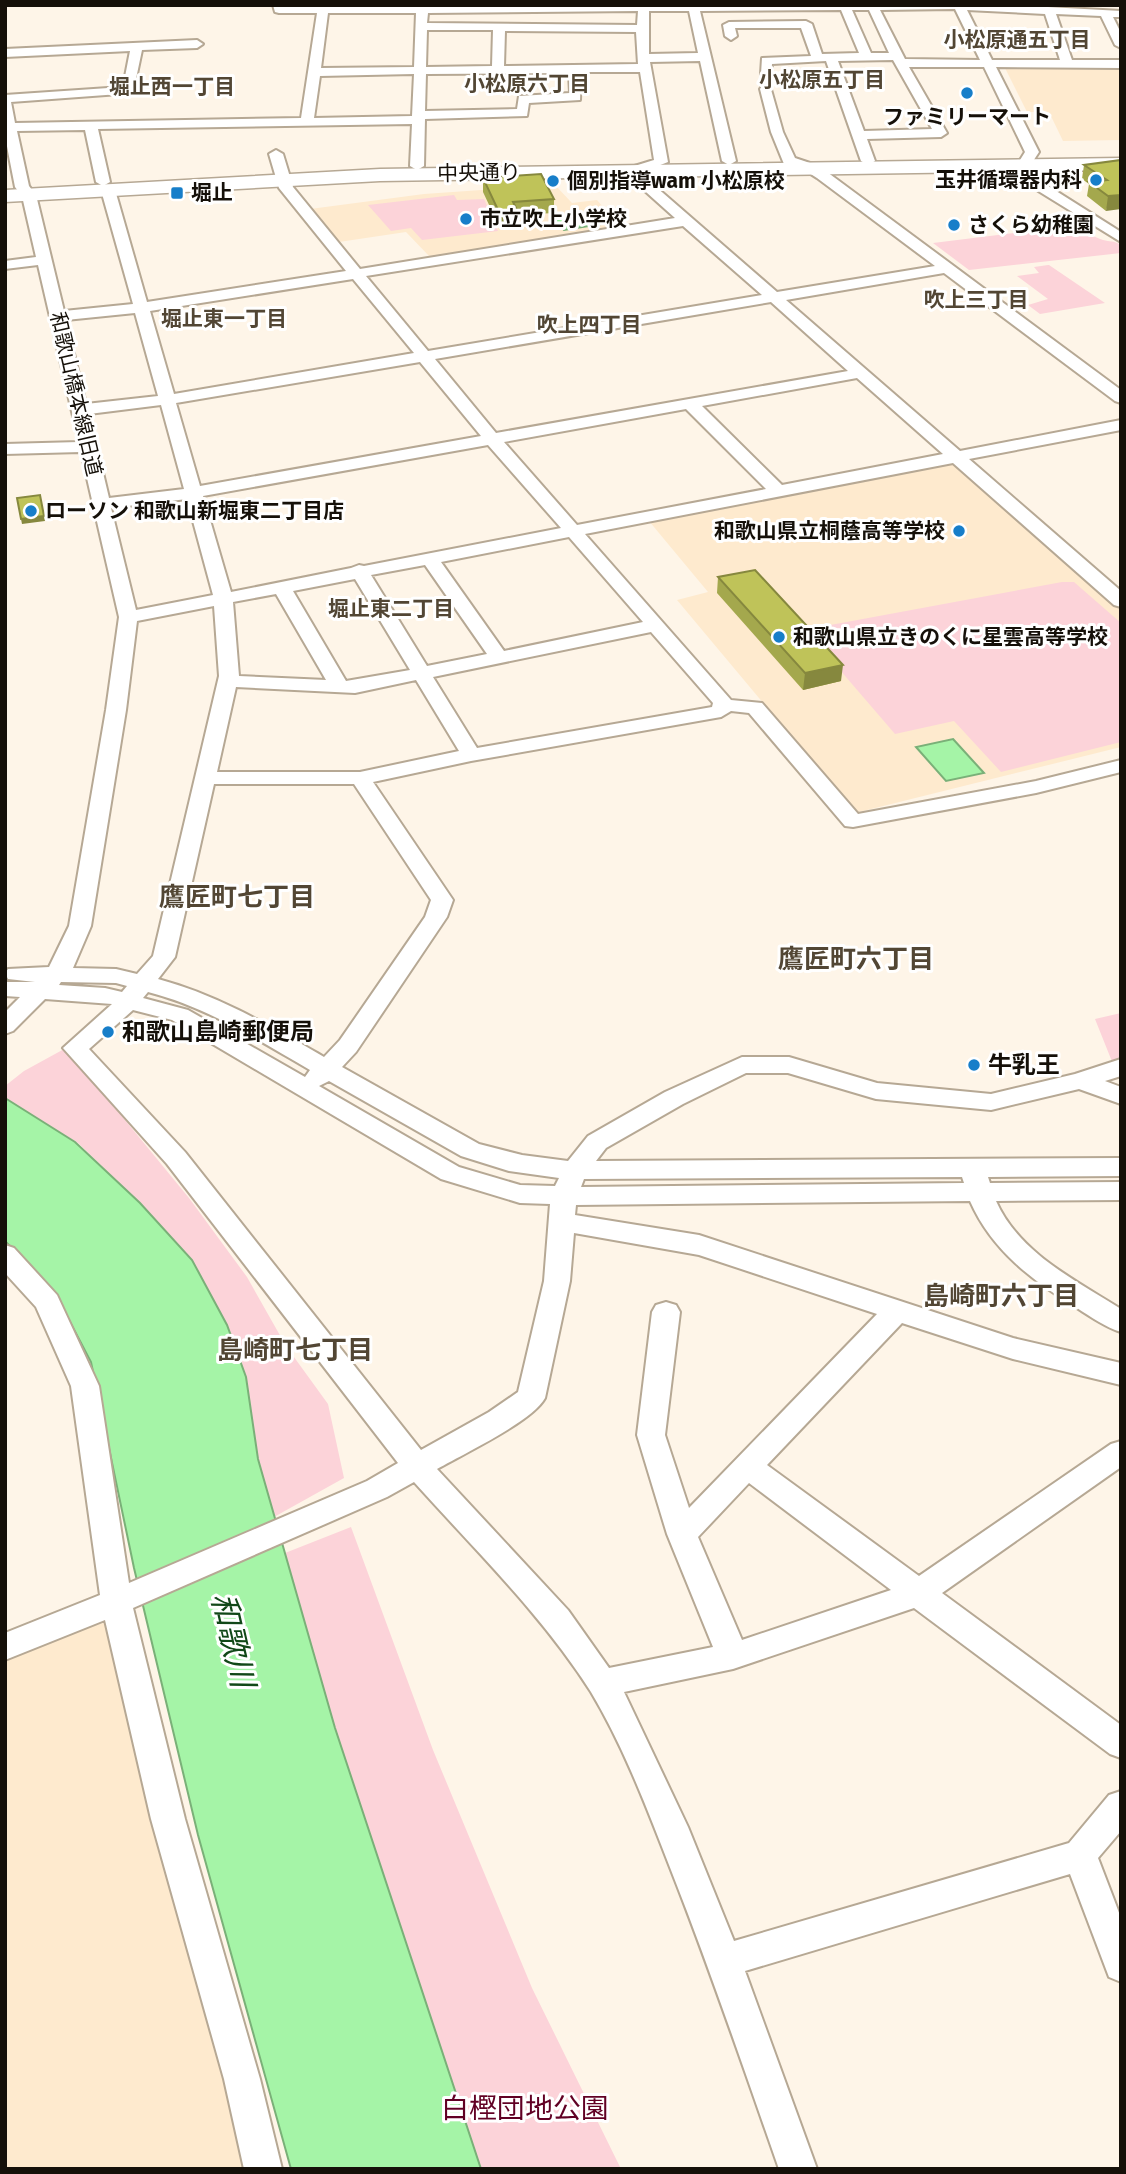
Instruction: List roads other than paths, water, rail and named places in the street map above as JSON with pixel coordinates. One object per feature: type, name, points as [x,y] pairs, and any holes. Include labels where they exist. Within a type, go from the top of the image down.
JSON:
[{"type":"highway","name":"中央通り","points":[[280,168],[380,175],[811,168],[1121,158]]},
{"type":"highway","name":"中央通り","points":[[13,193],[280,168],[868,160],[1121,164]]},
{"type":"street","points":[[279,5],[279,10],[422,7],[959,6],[1056,8],[1121,13]]},
{"type":"street","points":[[959,6],[1032,152],[1028,162],[1020,169],[1024,177],[1121,238]]},
{"type":"street","points":[[417,166],[422,7]]},
{"type":"street","points":[[644,7],[641,44],[661,162],[633,171],[637,179],[955,457],[1117,593]]},
{"type":"street","points":[[845,7],[867,57]]},
{"type":"street","points":[[859,135],[941,133],[899,60],[873,7]]},
{"type":"street","points":[[694,8],[729,161]]},
{"type":"street","points":[[1056,8],[1067,62]]},
{"type":"street","points":[[307,121],[323,10]]},
{"type":"street","points":[[1105,13],[1121,45]]},
{"type":"street","points":[[731,36],[729,25],[806,24],[859,135],[868,160]]},
{"type":"street","points":[[421,26],[499,27],[565,33],[643,29]]},
{"type":"street","points":[[498,69],[499,27]]},
{"type":"street","points":[[5,53],[197,44]]},
{"type":"street","points":[[5,101],[130,90],[137,45]]},
{"type":"street","points":[[756,49],[766,75],[777,132],[789,161],[811,168],[1121,398]]},
{"type":"street","points":[[314,72],[498,69],[644,63],[704,57]]},
{"type":"street","points":[[766,75],[823,57],[1121,64]]},
{"type":"street","points":[[9,135],[91,124],[307,121],[523,113],[523,99],[576,97],[568,65]]},
{"type":"street","name":"和歌山橋本線旧道","points":[[5,101],[13,193],[45,260],[128,617],[116,710],[80,926],[70,953],[20,993]]},
{"type":"street","points":[[91,124],[93,145],[223,597],[228,681],[164,957],[118,1013],[75,1048],[176,1158],[418,1467],[557,1619],[602,1683],[627,1729],[671,1827],[724,1961],[798,2169]]},
{"type":"street","points":[[206,778],[360,778],[471,755],[721,711],[723,702],[493,440],[286,188],[280,168]]},
{"type":"street","points":[[58,316],[140,308],[687,221]]},
{"type":"street","points":[[5,265],[45,260]]},
{"type":"street","points":[[80,410],[165,400],[948,268]]},
{"type":"street","points":[[102,505],[192,493],[861,373]]},
{"type":"street","points":[[689,403],[778,491]]},
{"type":"street","points":[[128,617],[359,570],[1121,425]]},
{"type":"street","points":[[5,449],[88,447]]},
{"type":"street","points":[[429,557],[499,657]]},
{"type":"street","points":[[359,570],[471,755]]},
{"type":"street","points":[[281,586],[341,687]]},
{"type":"street","points":[[228,681],[355,687],[656,625]]},
{"type":"street","points":[[722,705],[755,707],[853,821],[1036,788],[1121,766]]},
{"type":"street","points":[[307,1087],[355,1036],[436,917],[442,900],[360,778]]},
{"type":"street","points":[[137,991],[450,1172],[563,1209],[767,1265],[896,1312],[1070,1365],[1121,1374]]},
{"type":"street","points":[[20,993],[182,993],[226,1012],[470,1150],[494,1160],[530,1167],[976,1180],[1121,1191]]},
{"type":"street","points":[[5,1647],[344,1503],[418,1467],[531,1398],[557,1281],[563,1209],[575,1170],[597,1142],[674,1098],[742,1065],[789,1065],[876,1091],[991,1102],[1080,1081],[1121,1067]]},
{"type":"street","points":[[1080,1081],[1121,1096]]},
{"type":"street","points":[[563,1209],[1121,1167]]},
{"type":"street","points":[[976,1180],[992,1223],[1022,1259],[1121,1322]]},
{"type":"street","points":[[5,1255],[47,1302],[85,1387],[116,1602],[168,1819],[242,2079],[263,2169]]},
{"type":"street","points":[[666,1312],[651,1435],[682,1534],[733,1656]]},
{"type":"street","points":[[682,1534],[896,1312]]},
{"type":"street","points":[[602,1683],[733,1656],[917,1594],[1121,1452]]},
{"type":"street","points":[[747,1466],[1121,1744]]},
{"type":"street","points":[[724,1961],[1080,1855],[1121,1806]]},
{"type":"street","points":[[1080,1855],[1121,1965]]},
{"type":"water","points":[[596,213],[607,223],[564,230],[554,220]]},
{"type":"water","points":[[953,739],[984,773],[946,781],[916,747]]},
{"type":"water","name":"和歌川","points":[[5,1098],[75,1142],[140,1203],[192,1260],[227,1325],[246,1377],[258,1459],[335,1728],[481,2169],[291,2169],[198,1835],[134,1568],[91,1362],[56,1295],[5,1241]]},
{"type":"place","name":"ファミリーマート","points":[[967,93]]},
{"type":"place","name":"玉井循環器内科","points":[[1096,180]]},
{"type":"place","name":"個別指導wam 小松原校","points":[[553,181]]},
{"type":"place","name":"堀止","points":[[177,193]]},
{"type":"place","name":"市立吹上小学校","points":[[466,219]]},
{"type":"place","name":"さくら幼稚園","points":[[954,225]]},
{"type":"place","name":"ローソン 和歌山新堀東二丁目店","points":[[31,511]]},
{"type":"place","name":"和歌山県立桐蔭高等学校","points":[[959,531]]},
{"type":"place","name":"和歌山県立きのくに星雲高等学校","points":[[779,637]]},
{"type":"place","name":"和歌山島崎郵便局","points":[[108,1032]]},
{"type":"place","name":"牛乳王","points":[[974,1065]]},
{"type":"district","name":"小松原通五丁目","points":[[1017,40]]},
{"type":"district","name":"小松原五丁目","points":[[822,80]]},
{"type":"district","name":"小松原六丁目","points":[[527,84]]},
{"type":"district","name":"堀止西一丁目","points":[[172,87]]},
{"type":"district","name":"吹上三丁目","points":[[976,300]]},
{"type":"district","name":"堀止東一丁目","points":[[224,319]]},
{"type":"district","name":"吹上四丁目","points":[[589,325]]},
{"type":"district","name":"堀止東二丁目","points":[[391,609]]},
{"type":"district","name":"鷹匠町七丁目","points":[[237,897]]},
{"type":"district","name":"鷹匠町六丁目","points":[[856,959]]},
{"type":"district","name":"島崎町六丁目","points":[[1001,1296]]},
{"type":"district","name":"島崎町七丁目","points":[[295,1350]]},
{"type":"park label","name":"白樫団地公園","points":[[525,2108]]}]
